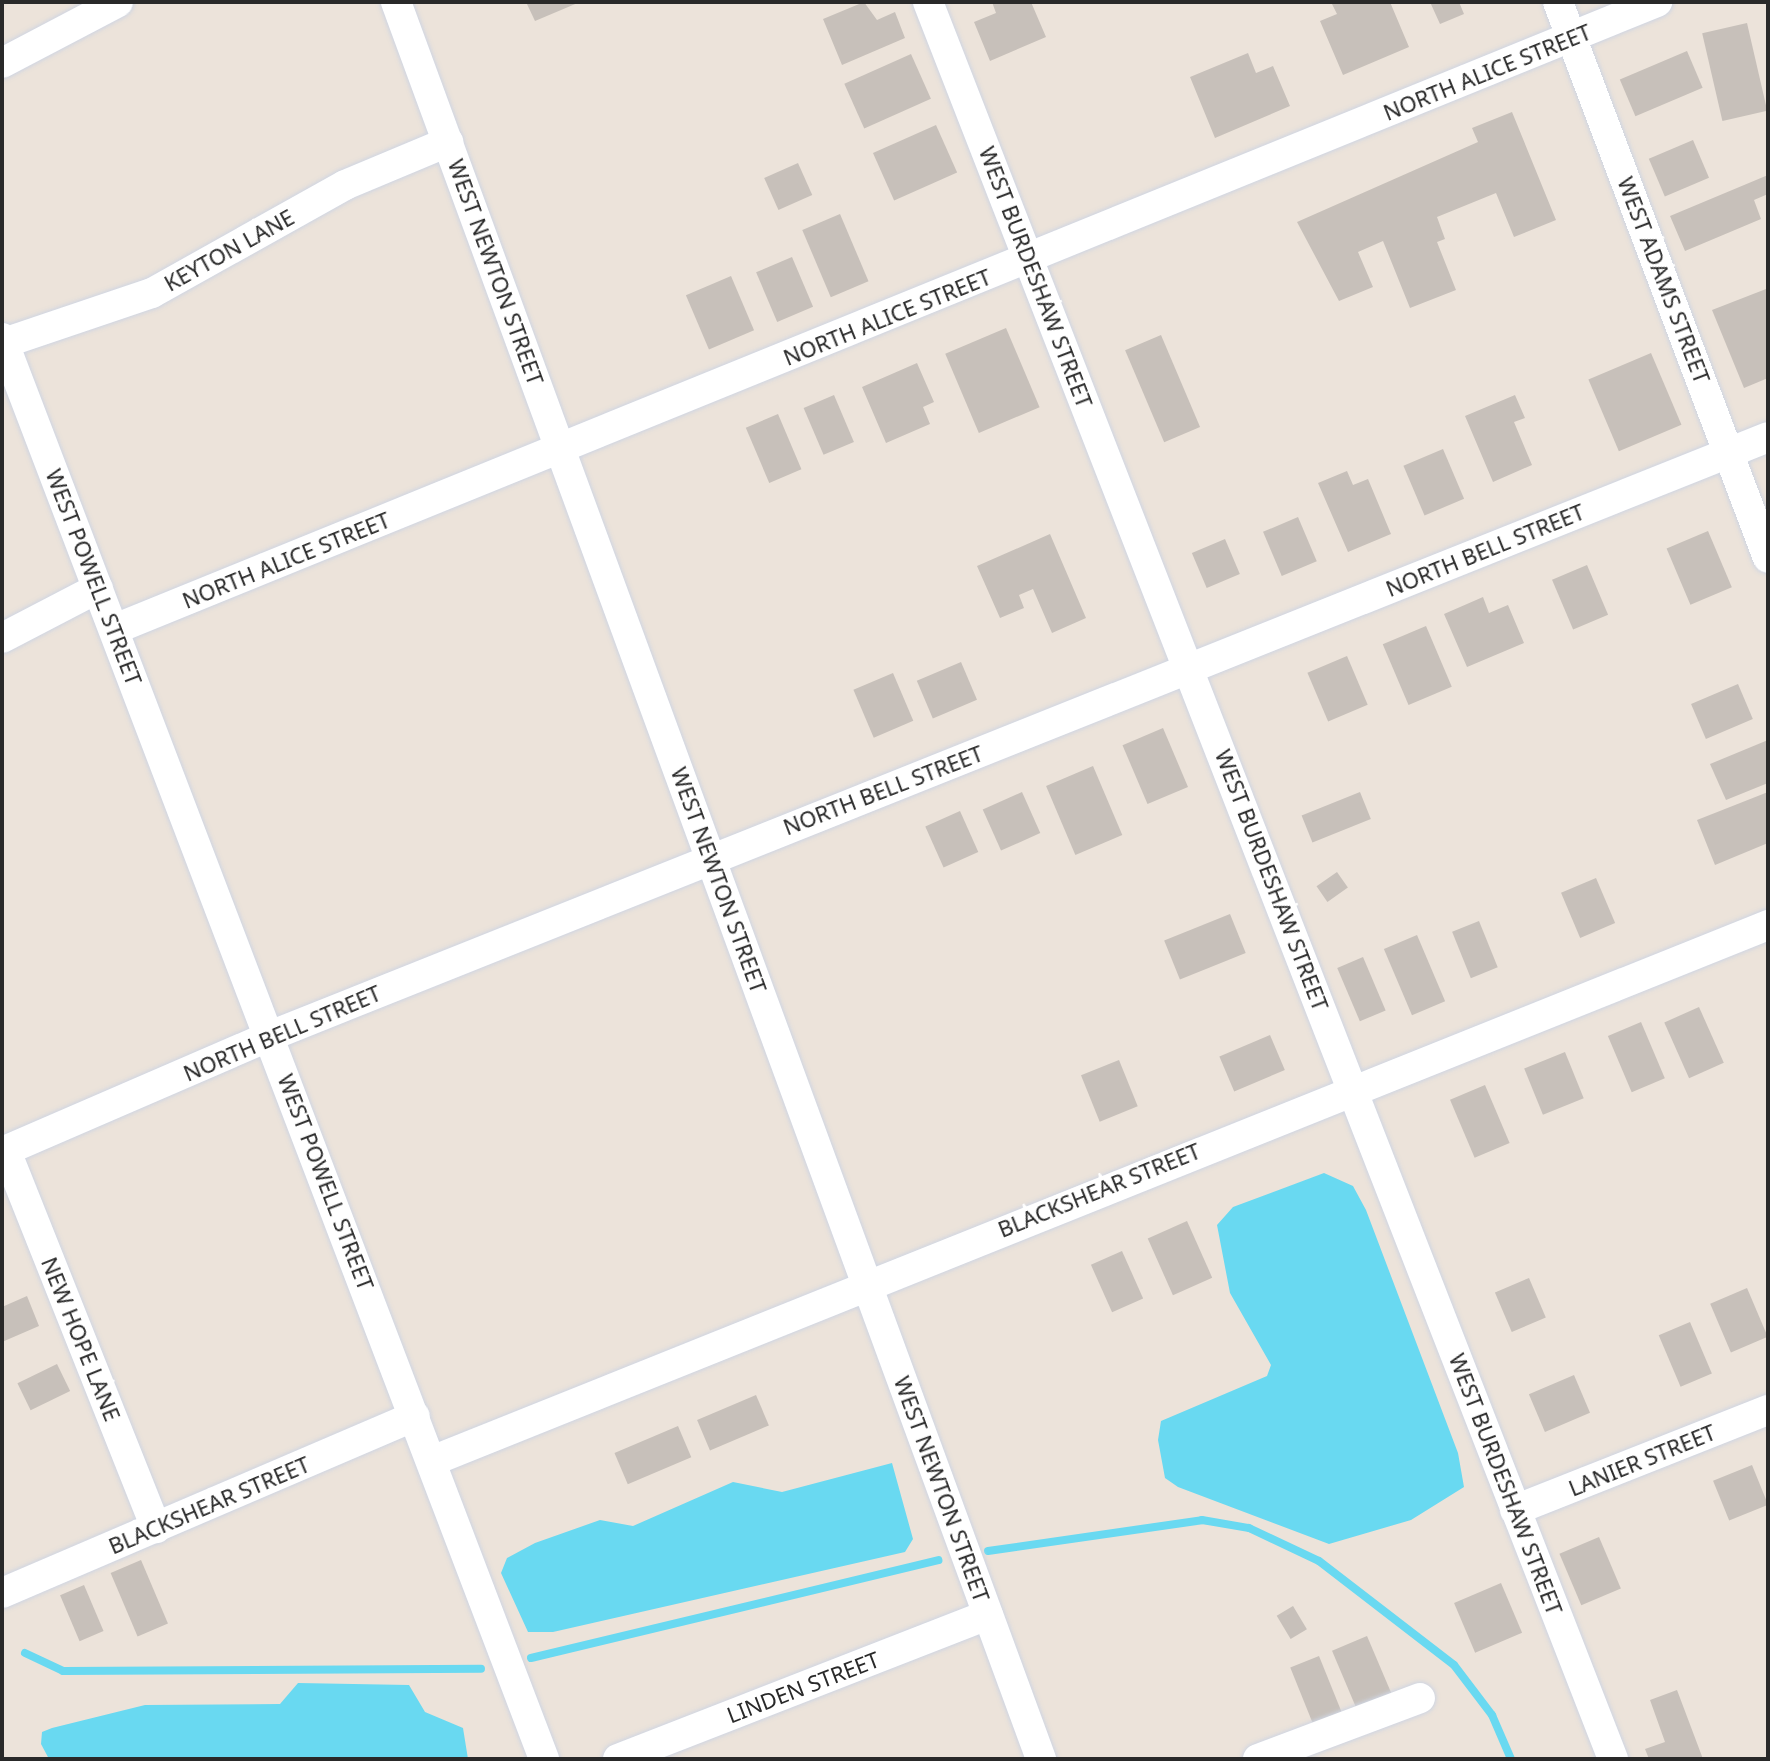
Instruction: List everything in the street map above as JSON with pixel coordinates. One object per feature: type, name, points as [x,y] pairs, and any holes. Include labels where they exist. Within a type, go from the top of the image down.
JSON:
[{"type":"street","points":[[2,63],[118,2]]},
{"type":"street","name":"WEST NEWTON STREET","points":[[396,2],[1041,1759]]},
{"type":"street","name":"WEST BURDESHAW STREET","points":[[928,2],[1613,1759]]},
{"type":"street","name":"WEST ADAMS STREET","points":[[1558,2],[1768,558]]},
{"type":"street","name":"NORTH ALICE STREET","points":[[115,629],[1657,2]]},
{"type":"street","name":"KEYTON LANE","points":[[3,340],[152,293],[345,185],[448,142]]},
{"type":"street","name":"WEST POWELL STREET","points":[[3,340],[544,1759]]},
{"type":"street","name":"NORTH BELL STREET","points":[[4,1152],[270,1036],[1768,437]]},
{"type":"street","points":[[2,638],[98,588]]},
{"type":"street","name":"BLACKSHEAR STREET","points":[[432,1461],[1352,1088],[1768,925]]},
{"type":"street","name":"NEW HOPE LANE","points":[[4,1152],[156,1528]]},
{"type":"street","name":"LANIER STREET","points":[[1515,1510],[1768,1410]]},
{"type":"street","name":"BLACKSHEAR STREET","points":[[2,1593],[415,1416]]},
{"type":"street","name":"LINDEN STREET","points":[[618,1759],[988,1615]]},
{"type":"street","points":[[1258,1759],[1420,1698]]},
{"type":"water","points":[[1324,1173],[1353,1186],[1366,1210],[1458,1453],[1464,1487],[1411,1520],[1329,1544],[1178,1487],[1165,1478],[1158,1440],[1161,1421],[1267,1376],[1271,1365],[1230,1293],[1217,1225],[1233,1207]]},
{"type":"water","points":[[892,1463],[913,1539],[905,1552],[553,1632],[528,1632],[501,1573],[507,1558],[535,1543],[600,1520],[633,1526],[733,1482],[782,1492]]},
{"type":"water","points":[[298,1683],[409,1685],[425,1712],[463,1728],[468,1759],[49,1759],[41,1744],[42,1732],[52,1728],[145,1705],[280,1704]]},
{"type":"building","points":[[526,2],[580,2],[535,21]]},
{"type":"building","points":[[864,2],[877,20],[895,12],[905,38],[842,65],[823,19]]},
{"type":"building","points":[[992,2],[1031,2],[1046,37],[990,61],[974,22],[996,13]]},
{"type":"building","points":[[1331,2],[1390,2],[1409,47],[1343,75],[1320,21],[1337,14]]},
{"type":"building","points":[[1430,2],[1459,2],[1464,14],[1440,24]]},
{"type":"building","points":[[1747,23],[1767,111],[1722,121],[1702,33]]},
{"type":"building","points":[[1687,51],[1703,88],[1635,116],[1620,80]]},
{"type":"building","points":[[1248,53],[1256,73],[1273,66],[1290,106],[1215,138],[1190,77]]},
{"type":"building","points":[[911,54],[931,99],[864,128],[844,84]]},
{"type":"building","points":[[1512,112],[1556,220],[1514,237],[1496,193],[1437,217],[1445,239],[1437,242],[1456,290],[1410,308],[1383,241],[1358,252],[1373,287],[1339,301],[1297,222],[1478,142],[1472,128]]},
{"type":"building","points":[[936,125],[957,173],[894,201],[873,153]]},
{"type":"building","points":[[1693,140],[1709,178],[1665,196],[1649,159]]},
{"type":"building","points":[[798,163],[812,195],[778,210],[764,178]]},
{"type":"building","points":[[1768,175],[1768,194],[1754,200],[1761,219],[1685,251],[1670,216]]},
{"type":"building","points":[[840,214],[869,281],[831,297],[802,230]]},
{"type":"building","points":[[792,257],[813,307],[777,322],[756,272]]},
{"type":"building","points":[[731,276],[754,330],[709,349],[686,295]]},
{"type":"building","points":[[1766,289],[1768,378],[1744,388],[1712,310]]},
{"type":"building","points":[[1006,328],[1040,407],[979,433],[945,354]]},
{"type":"building","points":[[1161,335],[1200,427],[1164,442],[1125,350]]},
{"type":"building","points":[[1651,353],[1681,425],[1619,451],[1588,380]]},
{"type":"building","points":[[917,363],[934,402],[923,407],[930,424],[886,443],[862,387]]},
{"type":"building","points":[[834,395],[854,442],[824,455],[804,408]]},
{"type":"building","points":[[1515,395],[1525,418],[1514,422],[1532,465],[1493,482],[1465,416]]},
{"type":"building","points":[[778,414],[801,469],[769,483],[746,428]]},
{"type":"building","points":[[1443,449],[1464,499],[1425,516],[1403,466]]},
{"type":"building","points":[[1347,471],[1353,485],[1368,479],[1391,534],[1348,552],[1318,483]]},
{"type":"building","points":[[1298,517],[1317,561],[1282,576],[1263,532]]},
{"type":"building","points":[[1708,531],[1732,587],[1690,605],[1667,549]]},
{"type":"building","points":[[1050,534],[1086,618],[1052,633],[1033,589],[1019,595],[1024,608],[1000,618],[977,566]]},
{"type":"building","points":[[1225,539],[1240,574],[1207,588],[1192,553]]},
{"type":"building","points":[[1587,565],[1608,615],[1573,630],[1552,580]]},
{"type":"building","points":[[1483,597],[1489,613],[1508,605],[1524,643],[1467,667],[1444,614]]},
{"type":"building","points":[[1426,626],[1452,687],[1409,705],[1383,644]]},
{"type":"building","points":[[1347,656],[1368,705],[1328,722],[1307,673]]},
{"type":"building","points":[[961,662],[977,700],[933,718],[917,681]]},
{"type":"building","points":[[893,673],[913,721],[874,738],[853,690]]},
{"type":"building","points":[[1738,684],[1753,719],[1706,739],[1691,704]]},
{"type":"building","points":[[1163,728],[1188,787],[1148,804],[1122,745]]},
{"type":"building","points":[[1768,740],[1768,783],[1726,800],[1710,764]]},
{"type":"building","points":[[1093,766],[1122,835],[1075,855],[1046,786]]},
{"type":"building","points":[[1022,792],[1040,833],[1001,851],[983,809]]},
{"type":"building","points":[[1360,792],[1371,819],[1312,842],[1302,816]]},
{"type":"building","points":[[1768,792],[1768,843],[1715,865],[1697,820]]},
{"type":"building","points":[[960,811],[978,852],[944,868],[925,826]]},
{"type":"building","points":[[1337,872],[1348,888],[1327,902],[1317,886]]},
{"type":"building","points":[[1596,878],[1615,923],[1580,938],[1561,893]]},
{"type":"building","points":[[1230,914],[1246,953],[1180,980],[1164,941]]},
{"type":"building","points":[[1479,921],[1498,967],[1471,978],[1452,932]]},
{"type":"building","points":[[1417,935],[1445,1001],[1412,1015],[1384,949]]},
{"type":"building","points":[[1363,957],[1386,1010],[1360,1021],[1337,968]]},
{"type":"building","points":[[1699,1007],[1724,1063],[1689,1078],[1664,1022]]},
{"type":"building","points":[[1641,1022],[1665,1078],[1632,1092],[1608,1036]]},
{"type":"building","points":[[1270,1035],[1285,1070],[1234,1091],[1219,1056]]},
{"type":"building","points":[[1565,1052],[1584,1098],[1543,1115],[1524,1068]]},
{"type":"building","points":[[1119,1060],[1138,1106],[1100,1122],[1081,1075]]},
{"type":"building","points":[[1485,1085],[1510,1143],[1475,1158],[1450,1100]]},
{"type":"building","points":[[1187,1221],[1212,1278],[1173,1295],[1148,1238]]},
{"type":"building","points":[[1122,1251],[1143,1299],[1112,1312],[1091,1265]]},
{"type":"building","points":[[1529,1278],[1546,1318],[1512,1332],[1495,1292]]},
{"type":"building","points":[[1747,1288],[1768,1337],[1731,1352],[1710,1304]]},
{"type":"building","points":[[27,1296],[39,1326],[2,1342],[2,1307]]},
{"type":"building","points":[[1690,1322],[1712,1374],[1681,1387],[1659,1335]]},
{"type":"building","points":[[57,1364],[70,1391],[31,1410],[17,1383]]},
{"type":"building","points":[[1574,1375],[1590,1413],[1545,1432],[1529,1394]]},
{"type":"building","points":[[756,1395],[769,1425],[710,1450],[697,1420]]},
{"type":"building","points":[[678,1426],[691,1457],[628,1484],[614,1453]]},
{"type":"building","points":[[1752,1465],[1768,1505],[1729,1521],[1713,1481]]},
{"type":"building","points":[[1599,1537],[1621,1589],[1581,1605],[1559,1554]]},
{"type":"building","points":[[141,1560],[168,1624],[138,1636],[111,1573]]},
{"type":"building","points":[[1501,1583],[1522,1633],[1475,1653],[1454,1603]]},
{"type":"building","points":[[84,1585],[104,1631],[80,1641],[60,1595]]},
{"type":"building","points":[[1293,1606],[1307,1629],[1291,1639],[1277,1616]]},
{"type":"building","points":[[1367,1636],[1392,1696],[1357,1711],[1332,1651]]},
{"type":"building","points":[[1319,1656],[1343,1714],[1314,1726],[1290,1668]]},
{"type":"building","points":[[1677,1690],[1703,1759],[1649,1759],[1645,1749],[1665,1742],[1650,1700]]},
{"type":"waterway","points":[[988,1551],[1202,1520],[1249,1528],[1319,1561],[1454,1665],[1492,1715],[1511,1759]]},
{"type":"waterway","points":[[531,1658],[938,1560]]},
{"type":"waterway","points":[[25,1653],[63,1671],[481,1669]]}]
